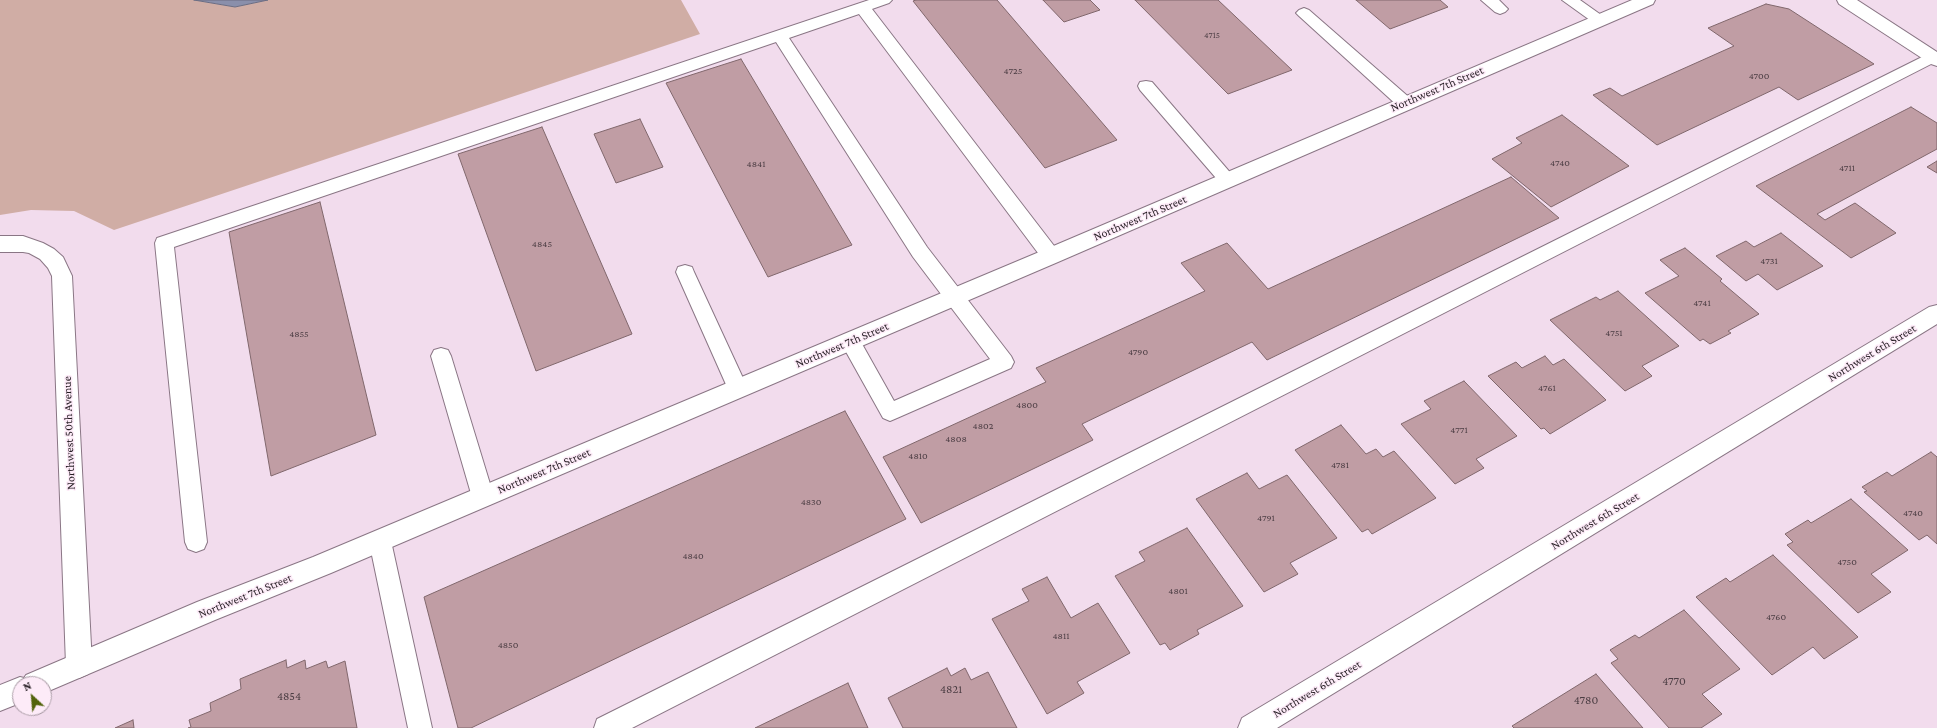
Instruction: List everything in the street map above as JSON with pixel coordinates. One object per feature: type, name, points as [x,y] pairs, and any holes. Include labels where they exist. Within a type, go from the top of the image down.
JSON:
[{"type":"main road","name":"Northwest 7th Street","points":[[52,676],[187,619],[380,541],[1228,181],[1282,156],[1647,0]]},
{"type":"main road","points":[[1845,0],[1934,59]]},
{"type":"main road","name":"Northwest 50th Avenue","points":[[0,244],[23,244],[36,248],[47,254],[56,263],[62,276],[79,665]]},
{"type":"main road","name":"Northwest 6th Street","points":[[1252,728],[1937,314]]},
{"type":"main road","points":[[0,698],[12,693]]},
{"type":"lane","points":[[196,542],[164,243],[884,0]]},
{"type":"lane","points":[[1570,0],[1599,20]]},
{"type":"lane","points":[[862,7],[1051,256]]},
{"type":"lane","points":[[1304,13],[1405,103]]},
{"type":"lane","points":[[778,35],[914,243],[1004,362],[890,412],[850,341]]},
{"type":"lane","points":[[606,728],[1934,59]]},
{"type":"lane","points":[[1146,86],[1228,181]]},
{"type":"lane","points":[[685,272],[738,389]]},
{"type":"lane","points":[[441,356],[483,497]]},
{"type":"lane","points":[[380,541],[420,728]]},
{"type":"shaded area","points":[[0,0],[194,0],[235,7],[268,0],[681,0],[700,34],[114,230],[74,211],[31,210],[0,215]]},
{"type":"water","points":[[194,0],[268,0],[235,7]]},
{"type":"building","points":[[997,0],[1117,140],[1045,168],[913,1]]},
{"type":"building","points":[[1043,0],[1090,0],[1100,10],[1064,22]]},
{"type":"building","points":[[1135,0],[1218,0],[1292,70],[1228,94]]},
{"type":"building","points":[[1356,0],[1440,0],[1448,7],[1390,29]]},
{"type":"building","points":[[1766,4],[1789,9],[1874,64],[1798,100],[1779,87],[1657,145],[1593,95],[1610,88],[1622,96],[1734,46],[1708,28]]},
{"type":"building","points":[[741,59],[852,245],[768,277],[666,83]]},
{"type":"building","points":[[1911,107],[1937,123],[1937,149],[1817,214],[1825,220],[1855,203],[1896,233],[1851,258],[1756,186]]},
{"type":"building","points":[[1562,115],[1629,166],[1551,207],[1492,159],[1522,143],[1516,138]]},
{"type":"building","points":[[640,119],[663,167],[616,183],[594,134]]},
{"type":"building","points":[[542,127],[632,334],[536,371],[458,154]]},
{"type":"building","points":[[1937,161],[1937,173],[1927,167]]},
{"type":"building","points":[[1511,177],[1559,218],[1267,360],[1252,342],[1082,424],[1093,440],[921,523],[883,457],[1046,382],[1036,368],[1205,291],[1181,263],[1227,243],[1268,289]]},
{"type":"building","points":[[320,202],[376,435],[271,476],[229,232]]},
{"type":"building","points":[[1781,233],[1823,266],[1777,290],[1758,274],[1746,281],[1716,256],[1746,241],[1754,247]]},
{"type":"building","points":[[1685,248],[1722,279],[1720,281],[1759,314],[1728,331],[1731,333],[1710,344],[1703,339],[1700,341],[1645,293],[1679,276],[1660,260]]},
{"type":"building","points":[[1618,291],[1679,346],[1642,366],[1652,376],[1625,391],[1550,320],[1596,297],[1600,300]]},
{"type":"building","points":[[1545,356],[1553,365],[1564,359],[1606,400],[1550,434],[1544,428],[1541,429],[1488,376],[1516,362],[1522,368]]},
{"type":"building","points":[[1464,381],[1517,436],[1476,459],[1484,468],[1455,484],[1401,424],[1431,409],[1424,401]]},
{"type":"building","points":[[845,411],[906,519],[471,728],[458,728],[424,597]]},
{"type":"building","points":[[1341,425],[1366,454],[1376,449],[1383,457],[1394,451],[1436,498],[1372,534],[1368,529],[1362,532],[1295,450]]},
{"type":"building","points":[[1931,452],[1937,457],[1937,544],[1927,535],[1919,540],[1864,492],[1867,491],[1862,487],[1887,472],[1892,476]]},
{"type":"building","points":[[1247,473],[1259,489],[1287,475],[1337,538],[1290,563],[1298,574],[1264,592],[1196,499]]},
{"type":"building","points":[[1851,499],[1908,550],[1871,574],[1891,592],[1858,613],[1787,545],[1793,542],[1785,534],[1808,520],[1811,523]]},
{"type":"building","points":[[1187,528],[1243,606],[1197,630],[1199,634],[1170,650],[1165,643],[1160,645],[1115,576],[1145,561],[1139,552]]},
{"type":"building","points":[[1773,555],[1858,637],[1824,659],[1813,647],[1772,675],[1696,597],[1726,578],[1730,582]]},
{"type":"building","points":[[1047,577],[1071,618],[1098,603],[1130,653],[1077,682],[1084,693],[1047,714],[992,619],[1029,601],[1022,589]]},
{"type":"building","points":[[1684,610],[1740,669],[1702,694],[1722,714],[1701,728],[1669,728],[1611,663],[1618,659],[1610,650],[1635,635],[1639,638]]},
{"type":"building","points":[[286,660],[287,668],[305,660],[306,669],[326,661],[328,668],[345,661],[357,728],[188,728],[191,727],[189,720],[211,711],[210,703],[241,689],[240,679]]},
{"type":"building","points":[[947,668],[951,676],[965,668],[971,680],[988,672],[1017,728],[903,728],[888,698]]},
{"type":"building","points":[[1596,674],[1643,728],[1514,728],[1512,726]]},
{"type":"building","points":[[848,683],[868,728],[755,728]]},
{"type":"building","points":[[133,720],[134,728],[115,728]]}]
